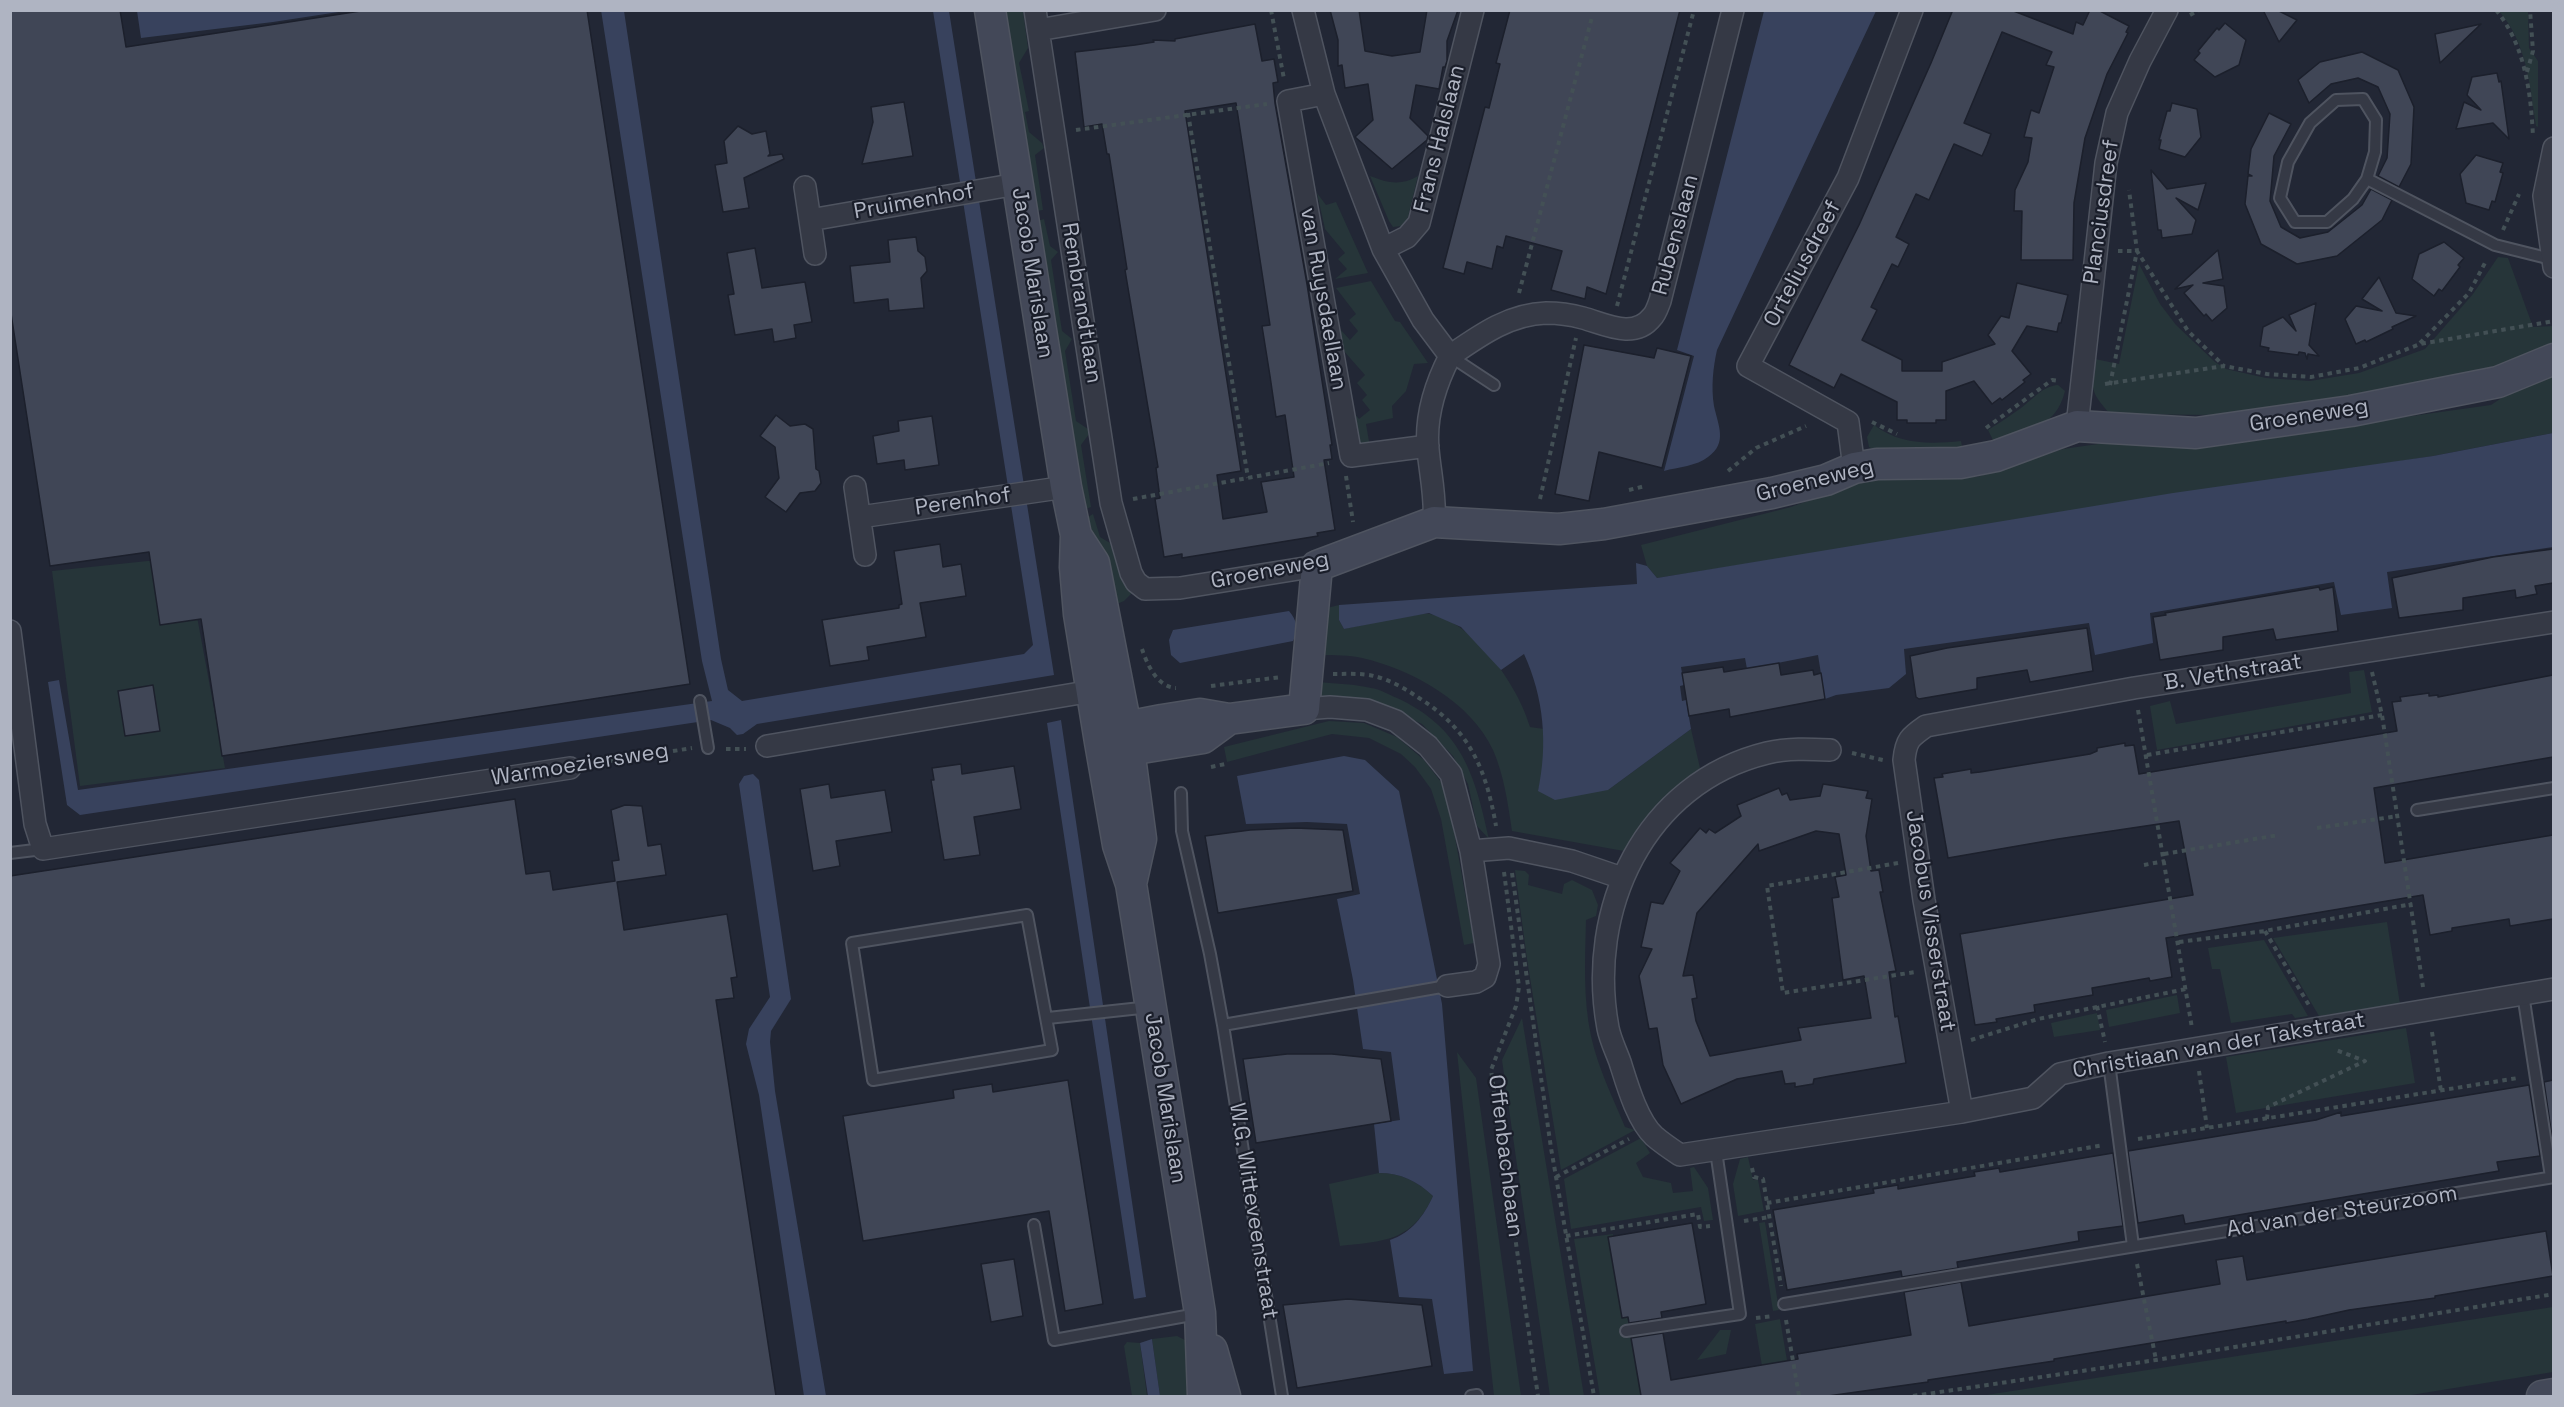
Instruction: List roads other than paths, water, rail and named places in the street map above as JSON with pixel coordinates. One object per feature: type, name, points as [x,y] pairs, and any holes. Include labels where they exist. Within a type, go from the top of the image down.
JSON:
[{"type":"main road","name":"Jacob Marislaan","points":[[990,10],[1066,487],[1076,535],[1094,563],[1105,611],[1105,689],[1100,742],[1118,845],[1131,884],[1200,1313]]},
{"type":"main road","name":"Groeneweg","points":[[1317,566],[1434,522],[1559,529],[1604,524],[1772,493],[1826,480],[1854,468],[1876,464],[1960,463],[1978,460],[1996,456],[2077,426],[2196,433],[2350,411],[2498,382],[2553,359]]},
{"type":"main road","points":[[1100,742],[1128,738],[1200,714],[1229,719],[1304,709],[1317,566]]},
{"type":"main road","name":"Jacob Marislaan","points":[[1105,689],[1128,738],[1141,839],[1131,884]]},
{"type":"main road","points":[[1200,1313],[1203,1396]]},
{"type":"main road","points":[[1200,1313],[1225,1396]]},
{"type":"main road","points":[[2541,1396],[2553,1395]]},
{"type":"street","points":[[1036,20],[1155,10]]},
{"type":"street","points":[[1303,10],[1324,94],[1383,249],[1423,320],[1450,356],[1436,384],[1430,410],[1428,446],[1435,507],[1434,522]]},
{"type":"street","name":"Frans Halslaan","points":[[1383,249],[1407,237],[1419,223],[1473,10]]},
{"type":"street","name":"Rubenslaan","points":[[1450,356],[1487,330],[1512,320],[1545,313],[1581,317],[1611,327],[1630,330],[1643,325],[1653,317],[1660,301],[1733,10]]},
{"type":"street","name":"Orteliusdreef","points":[[1854,468],[1848,422],[1748,366],[1848,178],[1912,10]]},
{"type":"street","name":"Planciusdreef","points":[[2077,426],[2080,382],[2106,163],[2117,113],[2140,61],[2168,10]]},
{"type":"street","name":"Rembrandtlaan","points":[[1036,20],[1111,503],[1131,573],[1136,582],[1145,589]]},
{"type":"street","name":"van Ruysdaellaan","points":[[1324,94],[1288,101],[1351,456],[1428,446]]},
{"type":"street","points":[[2552,263],[2544,196],[2553,148]]},
{"type":"street","name":"Pruimenhof","points":[[810,220],[1017,184]]},
{"type":"street","points":[[805,187],[815,254]]},
{"type":"street","points":[[855,487],[865,555]]},
{"type":"street","name":"Perenhof","points":[[860,517],[1066,487]]},
{"type":"street","name":"Groeneweg","points":[[1145,589],[1180,588],[1317,566]]},
{"type":"street","name":"B. Vethstraat","points":[[1904,760],[1906,744],[1926,726],[2134,688],[2553,622]]},
{"type":"street","points":[[10,631],[35,824],[43,849]]},
{"type":"street","points":[[767,746],[1105,689]]},
{"type":"street","points":[[1304,709],[1330,707],[1367,710],[1396,721],[1428,746],[1451,774],[1471,851],[1489,964],[1485,977],[1476,982],[1447,986]]},
{"type":"street","points":[[1471,851],[1505,848],[1572,861],[1622,878],[1633,855],[1662,816],[1694,787],[1736,763],[1767,753],[1793,749],[1830,750]]},
{"type":"street","name":"Jacobus Visserstraat","points":[[1904,760],[1918,859],[1962,1112]]},
{"type":"street","name":"Warmoeziersweg","points":[[43,849],[570,768]]},
{"type":"street","name":"Christiaan van der Takstraat","points":[[1622,878],[1608,923],[1603,973],[1608,1029],[1630,1092],[1651,1132],[1680,1155],[1962,1112],[2033,1098],[2060,1074],[2553,988]]},
{"type":"lane","points":[[2363,99],[2376,120],[2375,152],[2367,179],[2353,199],[2327,222],[2295,222],[2280,198],[2288,162],[2310,123],[2336,100],[2363,99]]},
{"type":"lane","points":[[2367,179],[2495,245],[2552,263]]},
{"type":"lane","points":[[1450,356],[1494,385]]},
{"type":"lane","points":[[700,701],[708,748]]},
{"type":"lane","points":[[2417,810],[2553,788]]},
{"type":"lane","name":"W.G. Witteveenstraat","points":[[1181,793],[1182,831],[1210,954],[1223,1026],[1282,1396]]},
{"type":"lane","name":"Warmoeziersweg","points":[[10,853],[43,849]]},
{"type":"lane","points":[[1027,915],[1038,980],[1048,1018],[1052,1050],[873,1080],[852,943],[1027,915]]},
{"type":"lane","points":[[1223,1026],[1447,986]]},
{"type":"lane","name":"Ad van der Steurzoom","points":[[1784,1304],[2552,1177],[2523,993]]},
{"type":"lane","points":[[1048,1018],[1151,1007]]},
{"type":"lane","points":[[2109,1064],[2133,1246]]},
{"type":"lane","points":[[1626,1331],[1740,1314],[1716,1151]]},
{"type":"lane","points":[[1034,1224],[1054,1340],[1200,1313]]},
{"type":"water","points":[[137,10],[345,11],[141,38]]},
{"type":"water","points":[[601,10],[624,11],[721,659],[728,690],[742,701],[1024,654],[1033,645],[933,11],[949,11],[1054,675],[757,724],[743,734],[737,735],[730,728],[711,720],[80,815],[67,805],[48,682],[59,680],[78,790],[712,701],[702,661]]},
{"type":"water","points":[[1764,11],[1876,11],[1717,350],[1713,392],[1720,433],[1718,446],[1708,457],[1698,462],[1664,471],[1694,356],[1677,350]]},
{"type":"water","points":[[2553,433],[2553,547],[2387,572],[2392,608],[2341,615],[2334,582],[2150,613],[2153,643],[2095,655],[2089,623],[1904,649],[1906,674],[1889,688],[1836,695],[1825,699],[1818,655],[1747,669],[1745,658],[1681,667],[1684,685],[1680,686],[1682,701],[1686,700],[1691,729],[1608,790],[1555,800],[1538,791],[1543,756],[1542,721],[1536,687],[1524,654],[1501,670],[1461,627],[1429,613],[1344,629],[1339,620],[1339,605],[1637,584],[1636,563],[1647,566],[1657,578],[2173,493],[2433,456]]},
{"type":"water","points":[[1289,611],[1296,625],[1293,641],[1180,663],[1171,655],[1169,640],[1173,630]]},
{"type":"water","points":[[1061,720],[1146,1297],[1134,1299],[1047,723]]},
{"type":"water","points":[[1344,756],[1365,760],[1399,791],[1442,1004],[1473,1371],[1444,1374],[1432,1299],[1399,1297],[1390,1240],[1398,1237],[1416,1223],[1433,1196],[1408,1179],[1394,1174],[1379,1173],[1374,1124],[1400,1120],[1391,1052],[1363,1049],[1353,980],[1337,899],[1360,894],[1347,824],[1307,822],[1246,824],[1237,776]]},
{"type":"water","points":[[753,774],[759,780],[791,999],[771,1031],[775,1091],[826,1396],[804,1396],[759,1095],[746,1044],[749,1029],[770,997],[739,784],[744,776]]},
{"type":"water","points":[[1152,1339],[1160,1396],[1148,1396],[1140,1343]]}]
